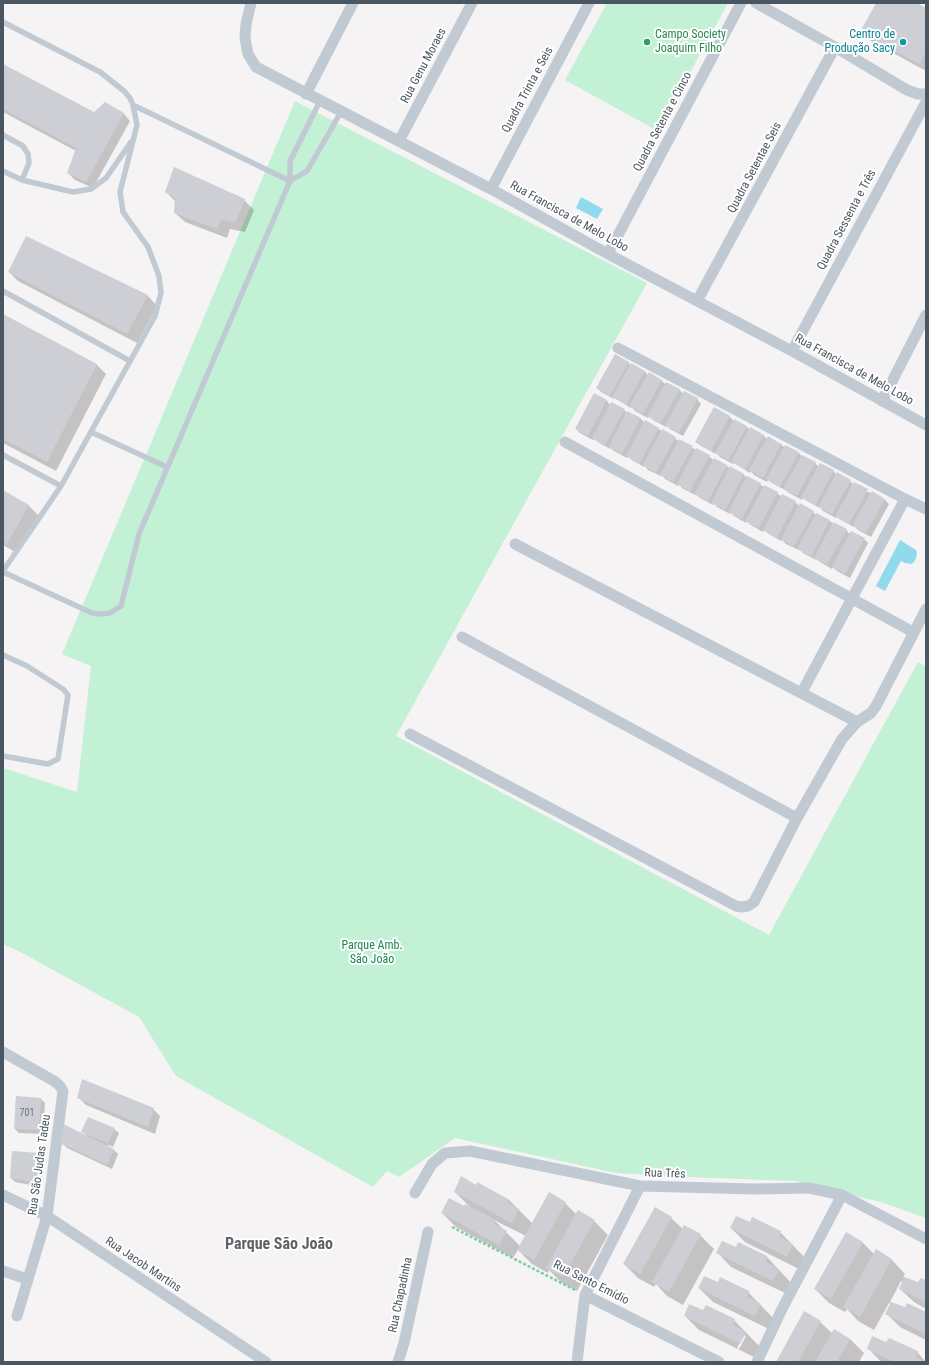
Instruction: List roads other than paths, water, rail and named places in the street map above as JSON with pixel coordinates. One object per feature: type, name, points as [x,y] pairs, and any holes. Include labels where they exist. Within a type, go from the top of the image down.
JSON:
[{"type":"street","name":"Rua Francisca de Melo Lobo","points":[[250,3],[245,38],[248,54],[256,67],[491,189],[608,254],[792,351],[926,425]]},
{"type":"street","points":[[306,94],[353,3]]},
{"type":"street","name":"Rua Genu Moraes","points":[[399,141],[472,3]]},
{"type":"street","name":"Quadra Trinta e Seis","points":[[491,189],[589,3]]},
{"type":"street","name":"Quadra Setenta e Cinco","points":[[608,254],[741,3]]},
{"type":"street","points":[[756,3],[835,47],[907,90],[918,94],[926,94]]},
{"type":"street","name":"Quadra Setentae Seis","points":[[697,301],[835,47]]},
{"type":"street","name":"Quadra Sessenta e Três","points":[[792,351],[926,102]]},
{"type":"street","points":[[882,401],[926,315]]},
{"type":"street","points":[[618,348],[926,509]]},
{"type":"street","points":[[565,442],[913,632]]},
{"type":"street","points":[[802,692],[905,499]]},
{"type":"street","points":[[515,544],[802,692],[857,722]]},
{"type":"street","points":[[410,734],[736,906],[748,906],[754,902],[797,818],[842,739],[857,722],[871,713],[876,706],[926,609]]},
{"type":"street","points":[[462,637],[797,818]]},
{"type":"street","name":"Rua São Judas Tadeu","points":[[3,1052],[54,1081],[63,1091],[47,1216],[17,1316]]},
{"type":"street","name":"Rua Três","points":[[415,1193],[432,1164],[445,1153],[470,1151],[640,1186],[754,1189],[809,1188],[842,1195],[926,1240]]},
{"type":"street","points":[[577,1362],[585,1295],[640,1186]]},
{"type":"street","name":"Rua Jacob Martins","points":[[3,1195],[47,1216],[266,1362]]},
{"type":"street","points":[[757,1362],[782,1309],[842,1195]]},
{"type":"street","name":"Rua Chapadinha","points":[[398,1362],[404,1343],[428,1232]]},
{"type":"street","points":[[3,1271],[27,1279]]},
{"type":"street","name":"Rua Santo Emídio","points":[[585,1295],[719,1362]]},
{"type":"lane","points":[[3,22],[100,72],[124,91],[130,98],[137,125],[120,192],[122,212],[148,247],[159,276],[161,293],[155,316],[61,486],[3,571],[92,613],[110,613],[121,606],[138,534],[290,181],[290,161],[320,101]]},
{"type":"lane","points":[[133,105],[290,181]]},
{"type":"lane","points":[[290,181],[307,171],[341,112]]},
{"type":"lane","points":[[3,135],[23,146],[28,154],[29,163],[22,180]]},
{"type":"lane","points":[[3,172],[22,180],[73,192],[91,189],[106,178],[133,138]]},
{"type":"lane","points":[[3,291],[130,361]]},
{"type":"lane","points":[[91,432],[167,467]]},
{"type":"lane","points":[[3,455],[61,486]]},
{"type":"lane","points":[[3,655],[27,666],[63,689],[68,695],[58,759],[48,764],[3,756]]},
{"type":"water","points":[[581,197],[603,209],[597,219],[576,208]]},
{"type":"water","points":[[900,540],[916,550],[916,558],[911,564],[901,561],[885,591],[876,586]]},
{"type":"place","name":"Campo Society Joaquim Filho","points":[[647,42]]},
{"type":"place","name":"Centro de Produção Sacy","points":[[903,42]]},
{"type":"district","name":"Parque São João","points":[[279,1245]]},
{"type":"park label","name":"Parque Amb. São João","points":[[372,953]]}]
